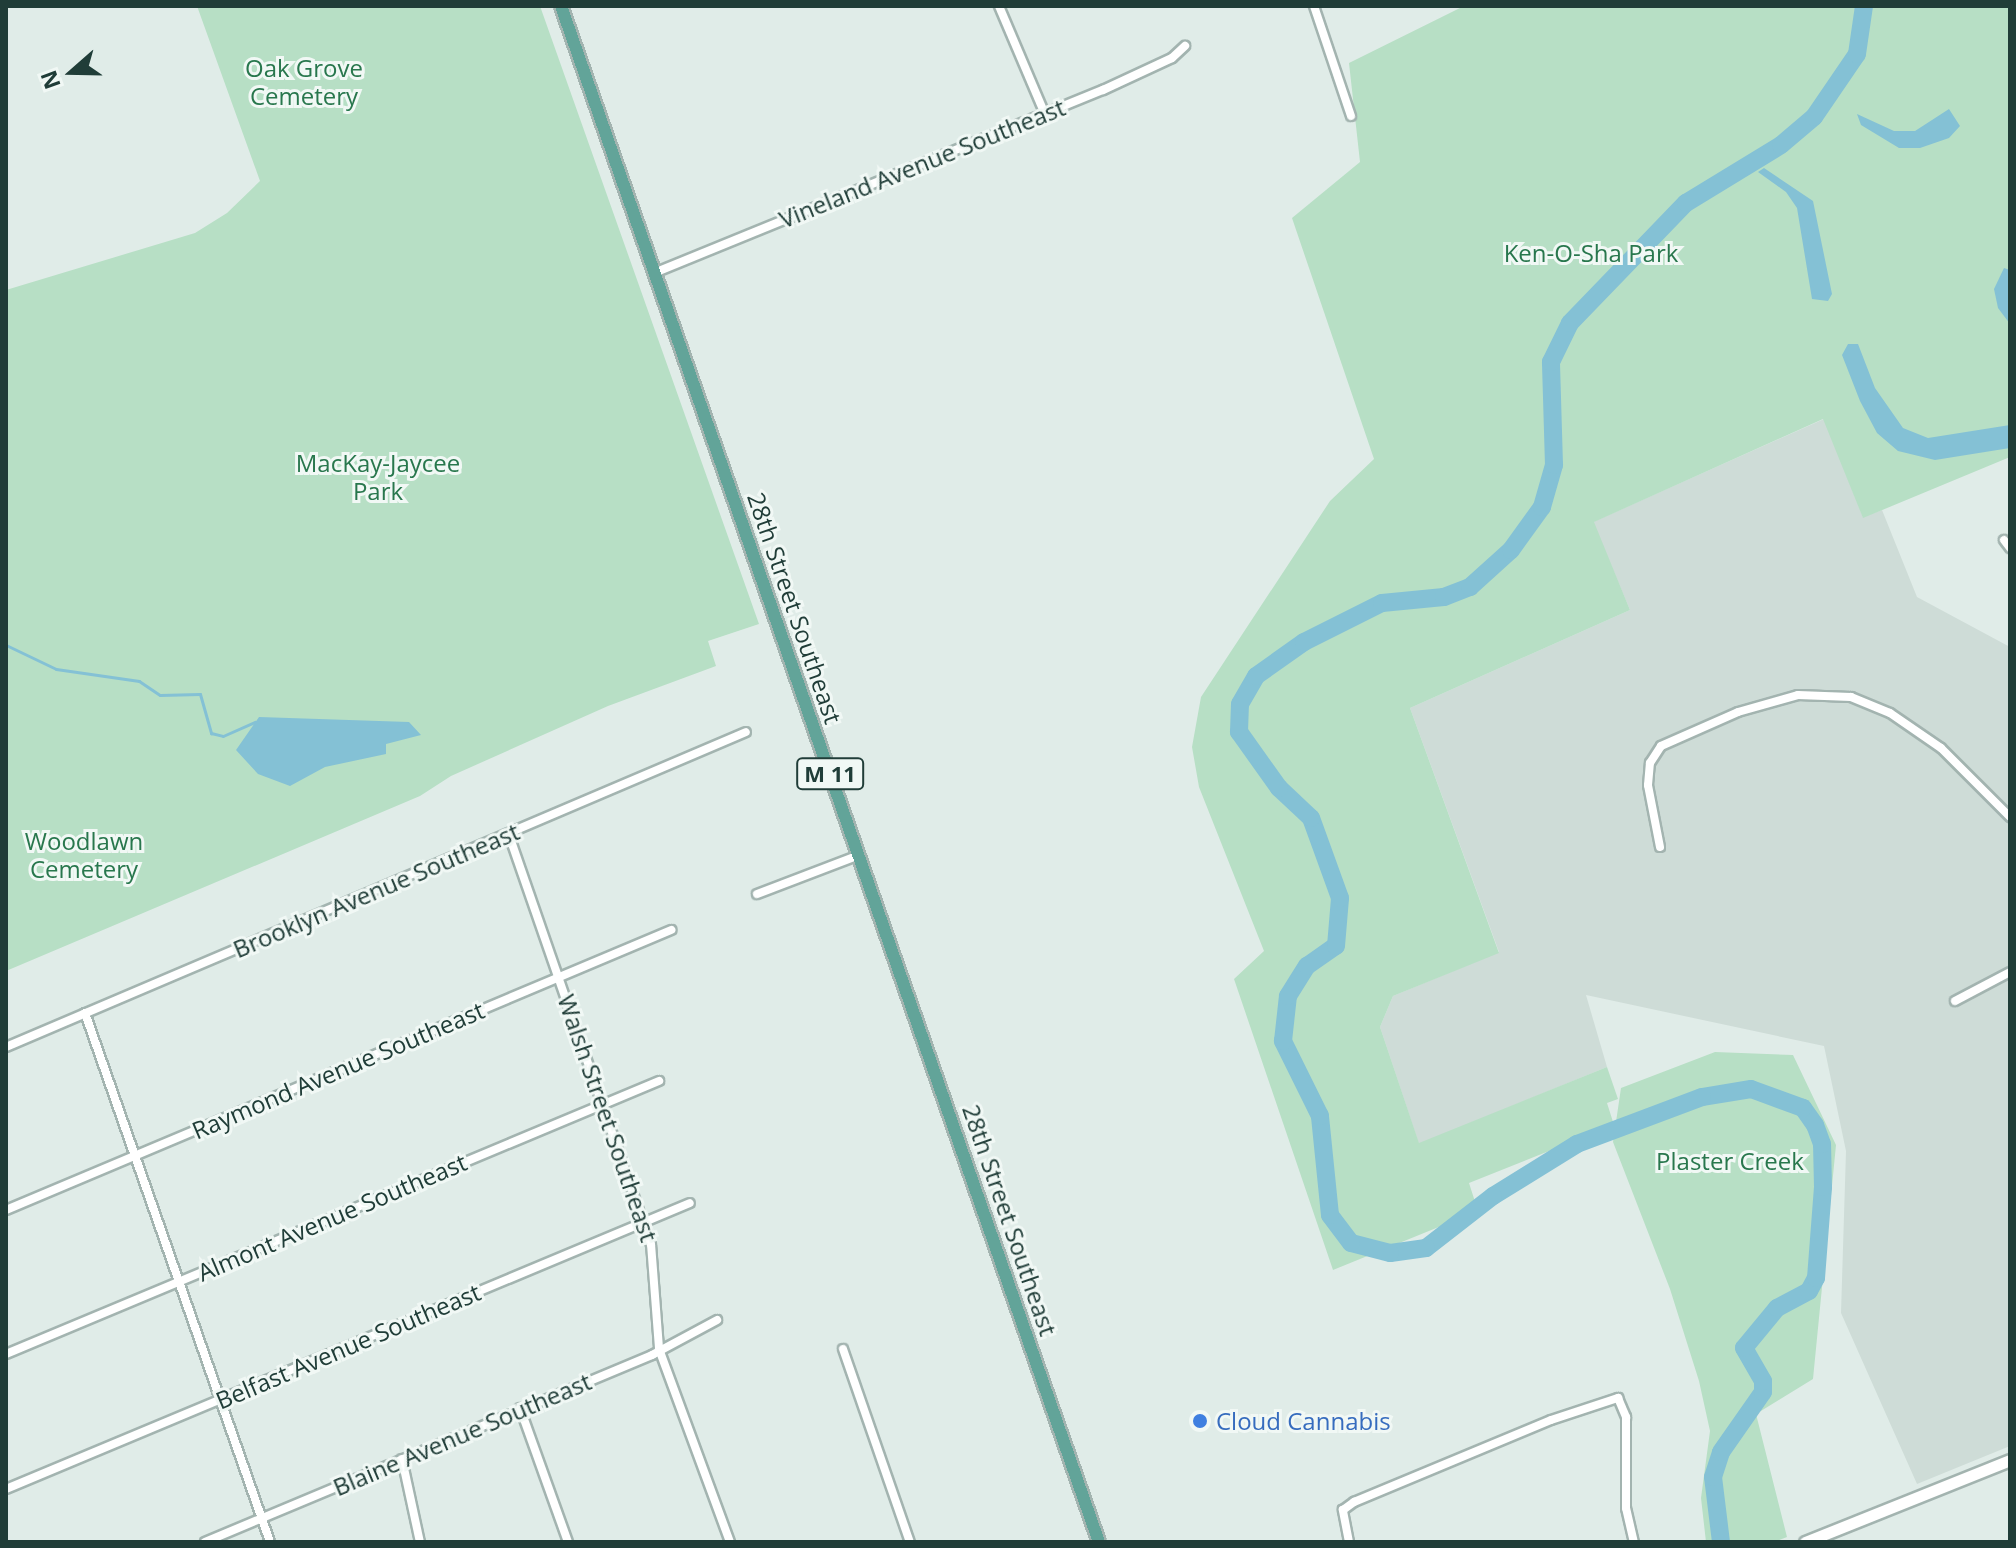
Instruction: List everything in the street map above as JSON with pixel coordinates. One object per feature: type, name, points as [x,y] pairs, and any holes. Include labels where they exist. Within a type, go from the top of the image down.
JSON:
[{"type":"main road","name":"28th Street Southeast","points":[[561,6],[1099,1542]]},
{"type":"main road","points":[[1805,1542],[2010,1460]]},
{"type":"street","points":[[999,6],[1044,112]]},
{"type":"street","points":[[1314,6],[1351,116]]},
{"type":"street","name":"Vineland Avenue Southeast","points":[[654,273],[1172,58],[1185,46]]},
{"type":"street","points":[[1660,847],[1648,785],[1650,763],[1661,746],[1738,712],[1798,695],[1851,697],[1890,713],[1941,748],[2010,817]]},
{"type":"street","name":"Brooklyn Avenue Southeast","points":[[6,1047],[746,732]]},
{"type":"street","name":"Walsh Street Southeast","points":[[509,835],[644,1222],[655,1262],[659,1349],[730,1542]]},
{"type":"street","points":[[757,894],[859,855]]},
{"type":"street","name":"Raymond Avenue Southeast","points":[[6,1210],[671,930]]},
{"type":"street","points":[[1955,1001],[2010,972]]},
{"type":"street","points":[[85,1013],[137,1154],[270,1542]]},
{"type":"street","name":"Almont Avenue Southeast","points":[[6,1354],[659,1081]]},
{"type":"street","name":"Belfast Avenue Southeast","points":[[6,1489],[690,1203]]},
{"type":"street","name":"Blaine Avenue Southeast","points":[[205,1542],[659,1349],[717,1320]]},
{"type":"street","points":[[843,1349],[910,1542]]},
{"type":"street","points":[[1349,1542],[1343,1510],[1551,1420],[1618,1398],[1624,1406],[1626,1508],[1634,1542]]},
{"type":"street","points":[[520,1408],[568,1542]]},
{"type":"street","points":[[402,1459],[420,1542]]},
{"type":"shaded area","points":[[1824,419],[1863,517],[1882,510],[1917,597],[2010,647],[2010,1446],[1917,1484],[1841,1313],[1846,1151],[1824,1046],[1586,995],[1607,1067],[1419,1144],[1380,1027],[1393,996],[1499,952],[1410,708],[1630,610],[1593,522]]},
{"type":"green space","name":"MacKay-Jaycee Park","points":[[197,6],[540,6],[759,624],[708,641],[716,666],[608,706],[451,776],[420,796],[6,971],[6,290],[195,233],[227,213],[260,181]]},
{"type":"green space","name":"Ken-O-Sha Park","points":[[1464,6],[2010,6],[2010,457],[1863,518],[1823,419],[1594,522],[1630,610],[1410,708],[1499,953],[1393,996],[1380,1027],[1419,1143],[1607,1067],[1618,1099],[1607,1103],[1614,1125],[1469,1183],[1478,1211],[1333,1270],[1234,979],[1264,951],[1199,787],[1192,747],[1201,697],[1330,501],[1374,459],[1292,218],[1360,162],[1349,63]]},
{"type":"green space","name":"Plaster Creek","points":[[1715,1052],[1793,1055],[1836,1145],[1813,1379],[1756,1414],[1787,1537],[1774,1542],[1706,1542],[1701,1498],[1710,1431],[1699,1381],[1670,1289],[1613,1142],[1621,1088]]},
{"type":"water","points":[[1949,109],[1960,126],[1949,138],[1920,148],[1899,148],[1861,125],[1857,114],[1894,131],[1915,131]]},
{"type":"water","points":[[1764,168],[1813,201],[1832,294],[1828,301],[1812,299],[1797,208],[1786,192],[1758,172]]},
{"type":"water","points":[[2004,268],[2010,270],[2010,324],[1998,308],[1994,289]]},
{"type":"water","points":[[1848,344],[1858,344],[1875,388],[1903,428],[1928,438],[2010,425],[2010,448],[1935,460],[1898,451],[1877,433],[1860,401],[1842,355]]},
{"type":"water","points":[[259,717],[409,722],[421,735],[386,744],[386,754],[325,767],[290,786],[258,774],[236,750]]},
{"type":"waterway","name":"Plaster Creek","points":[[1721,1542],[1713,1477],[1721,1452],[1763,1392],[1763,1381],[1744,1348],[1777,1308],[1809,1291],[1816,1278],[1823,1187],[1822,1144],[1815,1125],[1803,1108],[1751,1089],[1702,1097],[1577,1144],[1493,1196],[1426,1248],[1390,1253],[1351,1243],[1330,1215],[1320,1116],[1283,1041],[1288,996],[1307,966],[1336,946],[1340,898],[1311,818],[1279,788],[1239,732],[1240,704],[1256,676],[1304,642],[1382,603],[1444,597],[1470,587],[1511,550],[1542,507],[1554,465],[1551,362],[1570,323],[1686,203],[1781,145],[1814,117],[1857,54],[1864,6]]},
{"type":"waterway","points":[[6,645],[56,669],[139,681],[160,695],[200,694],[211,733],[223,736],[255,722]]},
{"type":"place","name":"Cloud Cannabis","points":[[1200,1421]]},
{"type":"park label","name":"Oak Grove Cemetery","points":[[304,82]]},
{"type":"park label","name":"Woodlawn Cemetery","points":[[84,855]]}]
